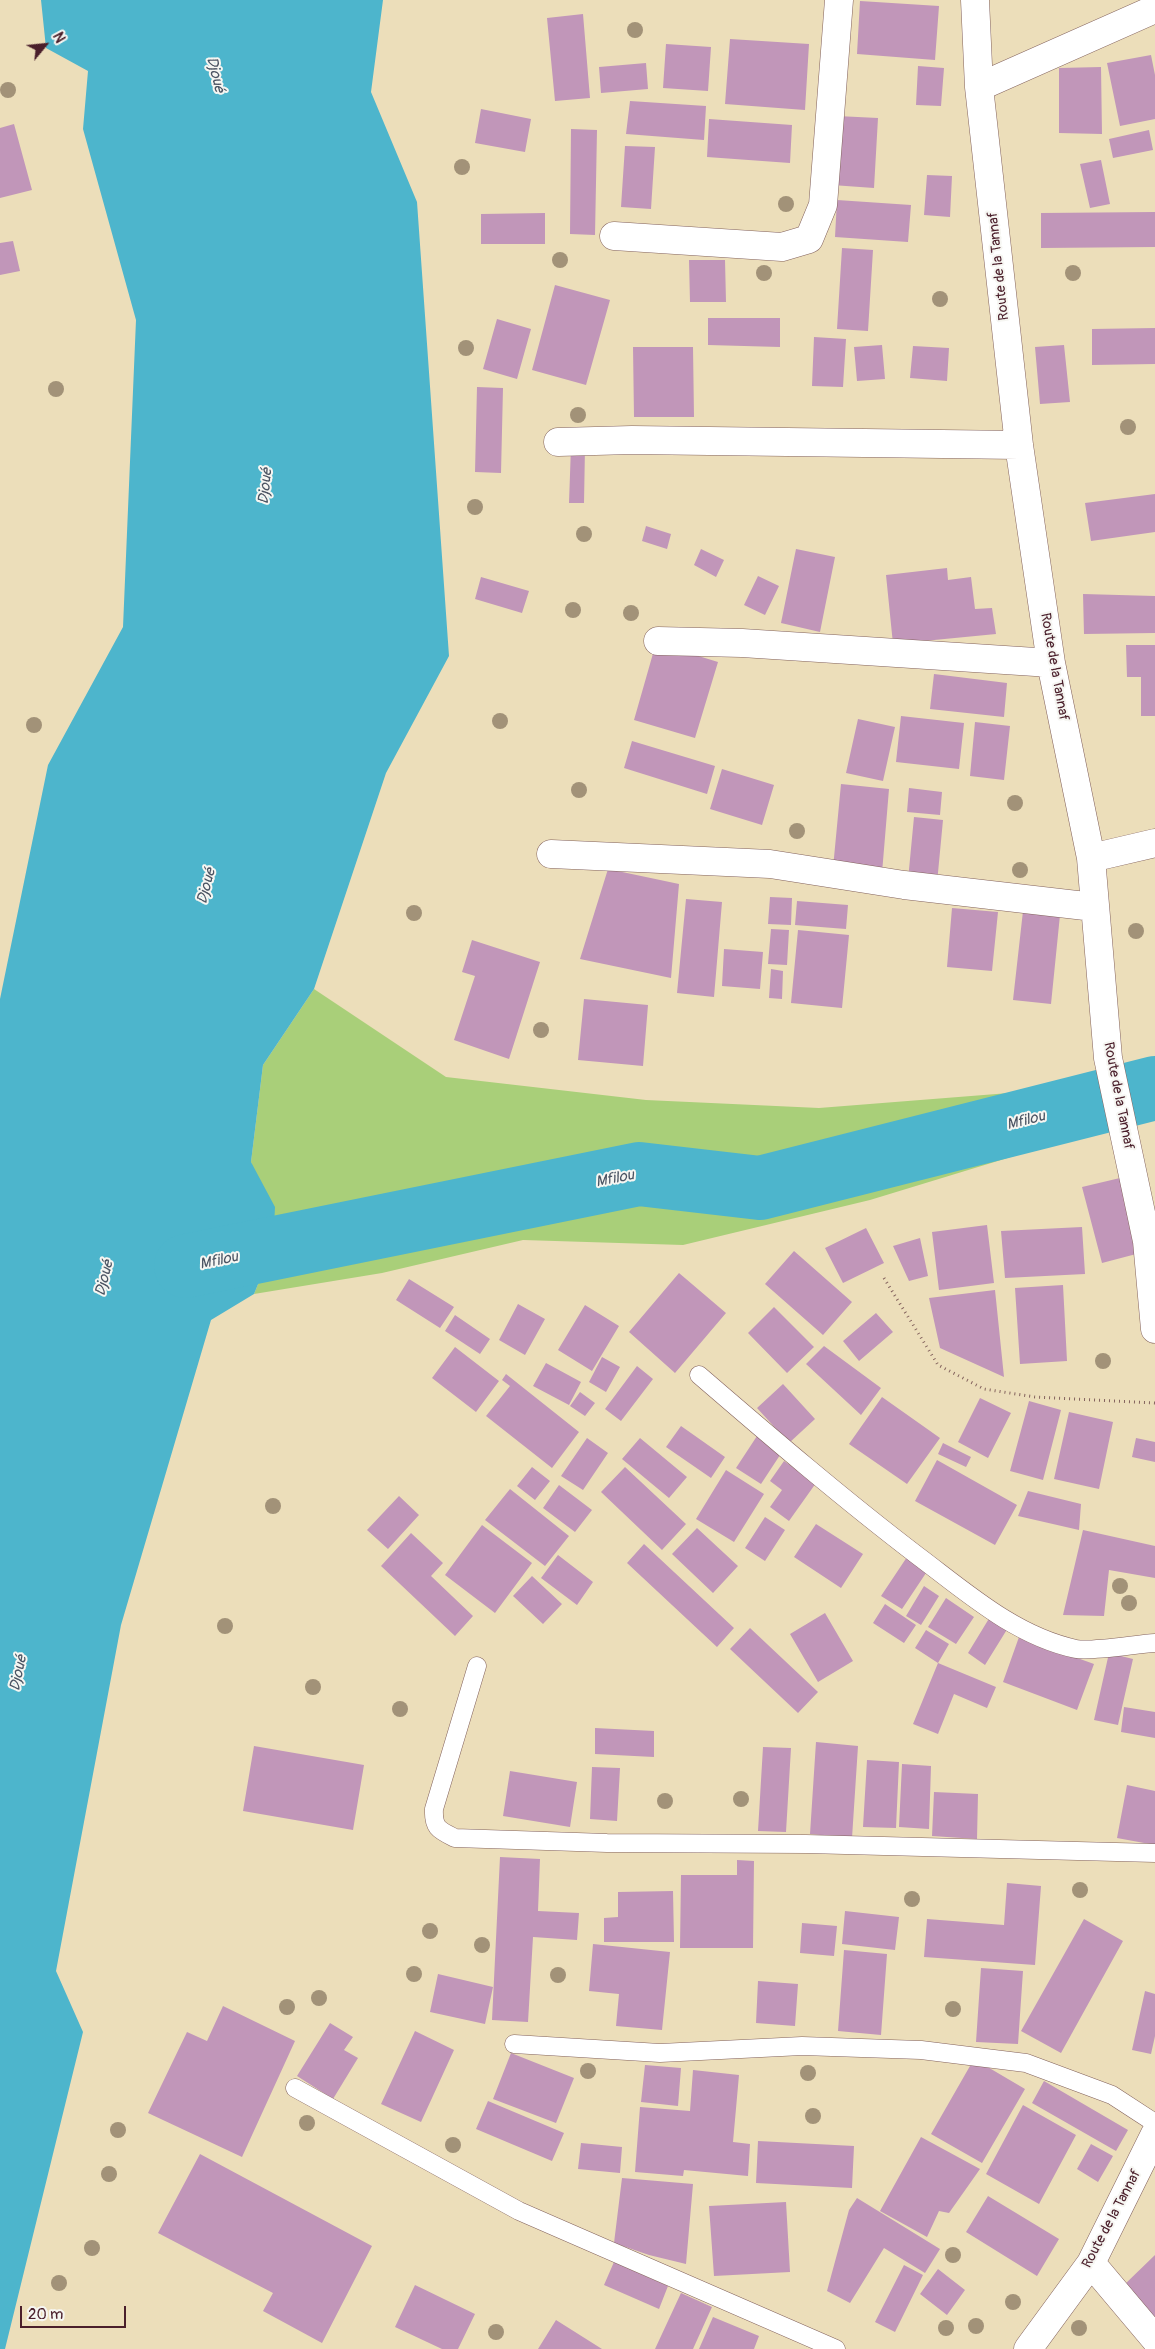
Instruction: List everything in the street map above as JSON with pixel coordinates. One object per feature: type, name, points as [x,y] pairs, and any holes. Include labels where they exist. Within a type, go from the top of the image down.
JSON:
[{"type":"street","points":[[614,236],[782,247],[809,238],[823,205],[839,0]]},
{"type":"street","name":"Route de la Tannaf","points":[[975,0],[980,87],[1019,445],[1051,663],[1091,858],[1108,1058],[1147,1241],[1155,1330]]},
{"type":"street","points":[[980,87],[1155,9]]},
{"type":"street","points":[[558,442],[632,440],[1019,445]]},
{"type":"street","points":[[658,641],[742,643],[1051,663]]},
{"type":"street","points":[[1091,858],[1155,843]]},
{"type":"street","points":[[551,854],[770,864],[904,885],[1094,907]]},
{"type":"street","name":"Route de la Tannaf","points":[[1028,2349],[1091,2263],[1155,2134]]},
{"type":"street","points":[[1091,2263],[1155,2339]]},
{"type":"lane","points":[[699,1375],[864,1515],[960,1588],[1014,1625],[1040,1638],[1078,1650],[1155,1642]]},
{"type":"lane","points":[[477,1666],[434,1809],[434,1822],[441,1831],[455,1838],[607,1844],[806,1844],[1155,1853]]},
{"type":"lane","points":[[514,2044],[660,2053],[802,2046],[921,2050],[1026,2064],[1112,2095],[1155,2123]]},
{"type":"lane","points":[[294,2088],[519,2211],[836,2349]]},
{"type":"path","points":[[884,1278],[938,1366],[984,1388],[1035,1397],[1155,1403]]},
{"type":"green space","points":[[314,989],[446,1077],[646,1100],[819,1108],[1047,1090],[1090,1084],[1096,1131],[870,1200],[683,1245],[523,1240],[382,1273],[254,1294],[273,1248],[251,1162],[263,1065]]},
{"type":"water","name":"Djoué","points":[[41,0],[383,0],[371,92],[417,202],[449,656],[386,773],[314,989],[263,1065],[251,1162],[275,1207],[273,1248],[254,1294],[211,1320],[121,1625],[56,1971],[83,2032],[5,2349],[0,2349],[0,999],[48,765],[123,627],[136,320],[83,129],[88,71],[46,48]]},
{"type":"building","points":[[860,1],[939,6],[935,60],[857,54]]},
{"type":"building","points":[[583,14],[590,98],[555,101],[547,18]]},
{"type":"building","points":[[730,39],[809,44],[805,110],[725,104]]},
{"type":"building","points":[[666,44],[711,47],[708,91],[663,88]]},
{"type":"building","points":[[1151,55],[1155,75],[1155,119],[1120,126],[1107,63]]},
{"type":"building","points":[[646,63],[648,89],[601,93],[599,67]]},
{"type":"building","points":[[918,66],[944,68],[941,106],[916,105]]},
{"type":"building","points":[[1101,67],[1102,134],[1059,133],[1059,68]]},
{"type":"building","points":[[630,101],[706,106],[704,140],[626,134]]},
{"type":"building","points":[[481,109],[531,119],[525,152],[475,143]]},
{"type":"building","points":[[837,116],[878,118],[874,188],[832,185]]},
{"type":"building","points":[[709,119],[792,125],[790,163],[707,157]]},
{"type":"building","points":[[14,124],[32,190],[0,198],[0,128]]},
{"type":"building","points":[[571,129],[597,130],[595,235],[570,234]]},
{"type":"building","points":[[1149,130],[1153,150],[1113,158],[1109,139]]},
{"type":"building","points":[[625,146],[655,147],[651,209],[621,207]]},
{"type":"building","points":[[1101,160],[1110,204],[1090,208],[1080,164]]},
{"type":"building","points":[[927,175],[952,176],[950,217],[924,215]]},
{"type":"building","points":[[837,200],[911,205],[908,242],[835,237]]},
{"type":"building","points":[[1155,212],[1155,247],[1041,248],[1041,213]]},
{"type":"building","points":[[545,213],[545,244],[481,244],[481,214]]},
{"type":"building","points":[[13,241],[20,271],[0,275],[0,243]]},
{"type":"building","points":[[842,248],[873,250],[868,331],[837,329]]},
{"type":"building","points":[[689,260],[725,260],[726,302],[690,302]]},
{"type":"building","points":[[555,285],[610,300],[586,385],[532,370]]},
{"type":"building","points":[[708,318],[780,318],[780,347],[708,345]]},
{"type":"building","points":[[497,319],[531,329],[517,379],[483,369]]},
{"type":"building","points":[[1155,328],[1155,364],[1092,365],[1092,329]]},
{"type":"building","points":[[814,337],[846,339],[843,387],[812,386]]},
{"type":"building","points":[[882,345],[885,379],[857,381],[854,347]]},
{"type":"building","points":[[1064,345],[1070,402],[1040,404],[1035,347]]},
{"type":"building","points":[[913,346],[949,348],[947,381],[910,378]]},
{"type":"building","points":[[633,347],[693,347],[694,417],[634,417]]},
{"type":"building","points":[[477,387],[503,388],[501,473],[475,472]]},
{"type":"building","points":[[571,446],[585,447],[584,503],[569,503]]},
{"type":"building","points":[[1155,494],[1155,532],[1091,541],[1085,503]]},
{"type":"building","points":[[646,526],[671,534],[667,549],[642,541]]},
{"type":"building","points":[[701,549],[724,560],[716,577],[694,565]]},
{"type":"building","points":[[796,549],[835,557],[820,632],[781,623]]},
{"type":"building","points":[[947,568],[948,580],[971,577],[975,609],[992,608],[996,634],[893,644],[886,575]]},
{"type":"building","points":[[758,576],[779,586],[765,615],[744,605]]},
{"type":"building","points":[[481,577],[529,591],[522,613],[475,599]]},
{"type":"building","points":[[1083,594],[1155,596],[1155,633],[1084,634]]},
{"type":"building","points":[[656,643],[718,662],[695,738],[634,720]]},
{"type":"building","points":[[1126,645],[1155,645],[1155,716],[1141,716],[1141,677],[1127,677]]},
{"type":"building","points":[[934,674],[1007,683],[1004,717],[930,709]]},
{"type":"building","points":[[901,716],[964,723],[959,769],[896,762]]},
{"type":"building","points":[[858,719],[895,727],[883,781],[846,773]]},
{"type":"building","points":[[975,722],[1010,726],[1004,780],[970,776]]},
{"type":"building","points":[[632,741],[715,766],[707,794],[624,768]]},
{"type":"building","points":[[722,769],[774,785],[762,825],[710,809]]},
{"type":"building","points":[[841,784],[889,789],[882,873],[833,868]]},
{"type":"building","points":[[909,788],[942,792],[940,815],[907,812]]},
{"type":"building","points":[[914,817],[943,820],[937,883],[908,880]]},
{"type":"building","points":[[608,869],[679,884],[671,978],[580,959]]},
{"type":"building","points":[[770,897],[792,898],[791,925],[768,924]]},
{"type":"building","points":[[686,899],[722,902],[714,997],[677,993]]},
{"type":"building","points":[[797,901],[848,905],[846,929],[795,925]]},
{"type":"building","points":[[952,908],[998,912],[992,971],[947,967]]},
{"type":"building","points":[[1023,911],[1060,915],[1051,1004],[1013,1000]]},
{"type":"building","points":[[771,929],[789,930],[787,965],[768,964]]},
{"type":"building","points":[[798,930],[849,935],[842,1008],[791,1003]]},
{"type":"building","points":[[472,940],[540,962],[509,1059],[454,1040],[475,976],[462,972]]},
{"type":"building","points":[[724,949],[763,952],[760,989],[722,986]]},
{"type":"building","points":[[771,969],[783,971],[782,999],[769,998]]},
{"type":"building","points":[[584,999],[648,1005],[643,1066],[578,1060]]},
{"type":"building","points":[[1120,1178],[1140,1253],[1102,1263],[1082,1187]]},
{"type":"building","points":[[987,1225],[994,1283],[939,1290],[932,1232]]},
{"type":"building","points":[[1082,1227],[1085,1274],[1005,1278],[1001,1231]]},
{"type":"building","points":[[866,1228],[884,1263],[843,1283],[825,1248]]},
{"type":"building","points":[[920,1238],[928,1276],[909,1281],[893,1246]]},
{"type":"building","points":[[794,1251],[852,1302],[823,1335],[765,1284]]},
{"type":"building","points":[[679,1273],[726,1313],[675,1373],[629,1332]]},
{"type":"building","points":[[409,1279],[454,1307],[440,1328],[396,1300]]},
{"type":"building","points":[[1063,1285],[1067,1361],[1020,1364],[1015,1288]]},
{"type":"building","points":[[995,1290],[1004,1377],[940,1348],[929,1298]]},
{"type":"building","points":[[518,1304],[545,1319],[525,1355],[499,1340]]},
{"type":"building","points":[[585,1305],[619,1326],[592,1371],[558,1350]]},
{"type":"building","points":[[774,1307],[814,1347],[787,1373],[748,1333]]},
{"type":"building","points":[[876,1313],[893,1332],[859,1361],[843,1341]]},
{"type":"building","points":[[455,1315],[490,1339],[480,1354],[445,1331]]},
{"type":"building","points":[[824,1346],[881,1388],[861,1415],[806,1364]]},
{"type":"building","points":[[455,1347],[499,1381],[476,1412],[432,1378]]},
{"type":"building","points":[[602,1357],[620,1367],[606,1392],[589,1382]]},
{"type":"building","points":[[546,1363],[581,1382],[569,1405],[533,1386]]},
{"type":"building","points":[[637,1366],[653,1379],[621,1421],[605,1409]]},
{"type":"building","points":[[506,1374],[579,1432],[552,1468],[486,1416],[510,1386],[502,1380]]},
{"type":"building","points":[[783,1384],[815,1419],[789,1443],[757,1408]]},
{"type":"building","points":[[580,1392],[595,1403],[585,1416],[570,1406]]},
{"type":"building","points":[[882,1397],[940,1438],[907,1484],[849,1444]]},
{"type":"building","points":[[980,1398],[1011,1413],[988,1458],[958,1442]]},
{"type":"building","points":[[1029,1401],[1061,1410],[1043,1480],[1010,1471]]},
{"type":"building","points":[[1069,1412],[1113,1422],[1099,1489],[1054,1479]]},
{"type":"building","points":[[681,1426],[725,1457],[711,1478],[666,1447]]},
{"type":"building","points":[[757,1436],[782,1452],[761,1484],[736,1468]]},
{"type":"building","points":[[587,1438],[608,1453],[583,1490],[561,1476]]},
{"type":"building","points":[[640,1438],[687,1477],[669,1498],[622,1459]]},
{"type":"building","points":[[1136,1438],[1155,1442],[1155,1462],[1132,1457]]},
{"type":"building","points":[[943,1443],[971,1457],[966,1467],[938,1454]]},
{"type":"building","points":[[937,1460],[1017,1505],[995,1545],[915,1501]]},
{"type":"building","points":[[784,1461],[816,1483],[789,1521],[770,1507],[782,1490],[770,1481]]},
{"type":"building","points":[[532,1467],[550,1481],[535,1500],[517,1486]]},
{"type":"building","points":[[625,1467],[686,1524],[662,1550],[601,1492]]},
{"type":"building","points":[[726,1470],[764,1494],[734,1542],[696,1519]]},
{"type":"building","points":[[559,1485],[592,1510],[575,1532],[543,1508]]},
{"type":"building","points":[[510,1489],[569,1536],[545,1566],[485,1520]]},
{"type":"building","points":[[1028,1491],[1081,1504],[1079,1530],[1018,1516]]},
{"type":"building","points":[[399,1496],[419,1515],[388,1549],[367,1530]]},
{"type":"building","points":[[765,1517],[785,1530],[765,1561],[745,1548]]},
{"type":"building","points":[[816,1524],[863,1554],[841,1588],[794,1557]]},
{"type":"building","points":[[482,1525],[532,1563],[495,1613],[445,1575]]},
{"type":"building","points":[[697,1528],[738,1566],[713,1593],[672,1554]]},
{"type":"building","points":[[1083,1530],[1155,1546],[1155,1578],[1109,1570],[1104,1616],[1063,1615]]},
{"type":"building","points":[[411,1533],[443,1563],[431,1576],[473,1616],[455,1636],[381,1566]]},
{"type":"building","points":[[644,1544],[734,1628],[717,1647],[627,1563]]},
{"type":"building","points":[[558,1555],[593,1582],[577,1605],[541,1578]]},
{"type":"building","points":[[907,1557],[928,1570],[902,1609],[881,1596]]},
{"type":"building","points":[[532,1576],[562,1604],[543,1624],[513,1596]]},
{"type":"building","points":[[924,1586],[939,1596],[921,1625],[906,1616]]},
{"type":"building","points":[[946,1598],[974,1617],[956,1644],[928,1627]]},
{"type":"building","points":[[885,1604],[916,1625],[904,1643],[873,1623]]},
{"type":"building","points":[[993,1612],[1011,1623],[985,1665],[968,1653]]},
{"type":"building","points":[[825,1613],[853,1661],[818,1682],[790,1634]]},
{"type":"building","points":[[750,1628],[818,1692],[798,1713],[730,1649]]},
{"type":"building","points":[[926,1630],[949,1644],[938,1663],[915,1648]]},
{"type":"building","points":[[1019,1637],[1094,1664],[1077,1710],[1003,1682]]},
{"type":"building","points":[[1109,1653],[1133,1659],[1118,1725],[1094,1720]]},
{"type":"building","points":[[938,1663],[996,1687],[987,1708],[954,1694],[938,1734],[913,1724]]},
{"type":"building","points":[[1124,1707],[1155,1712],[1155,1738],[1121,1732]]},
{"type":"building","points":[[595,1728],[654,1731],[654,1757],[595,1754]]},
{"type":"building","points":[[816,1742],[858,1746],[852,1838],[810,1834]]},
{"type":"building","points":[[254,1746],[364,1765],[353,1830],[243,1811]]},
{"type":"building","points":[[763,1747],[791,1748],[786,1832],[758,1831]]},
{"type":"building","points":[[867,1760],[899,1762],[896,1828],[863,1827]]},
{"type":"building","points":[[902,1764],[931,1766],[929,1829],[899,1827]]},
{"type":"building","points":[[592,1767],[620,1768],[617,1821],[590,1819]]},
{"type":"building","points":[[510,1771],[577,1782],[570,1827],[503,1816]]},
{"type":"building","points":[[1127,1785],[1155,1791],[1155,1845],[1117,1838]]},
{"type":"building","points":[[934,1792],[978,1794],[977,1839],[932,1836]]},
{"type":"building","points":[[500,1857],[540,1859],[538,1911],[579,1913],[577,1940],[533,1937],[528,2022],[492,2020]]},
{"type":"building","points":[[737,1860],[754,1861],[753,1948],[680,1948],[681,1875],[737,1875]]},
{"type":"building","points":[[1007,1883],[1041,1886],[1035,1965],[924,1957],[927,1919],[1004,1925]]},
{"type":"building","points":[[673,1891],[674,1942],[604,1942],[604,1918],[618,1917],[618,1892]]},
{"type":"building","points":[[845,1911],[899,1917],[895,1950],[842,1944]]},
{"type":"building","points":[[1084,1919],[1123,1941],[1061,2053],[1021,2031]]},
{"type":"building","points":[[802,1923],[837,1926],[834,1956],[800,1953]]},
{"type":"building","points":[[593,1944],[670,1952],[662,2030],[616,2026],[619,1994],[589,1991]]},
{"type":"building","points":[[844,1950],[887,1954],[881,2035],[838,2031]]},
{"type":"building","points":[[981,1968],[1023,1971],[1018,2044],[976,2042]]},
{"type":"building","points":[[438,1974],[493,1987],[485,2024],[430,2012]]},
{"type":"building","points":[[758,1981],[798,1984],[795,2026],[756,2023]]},
{"type":"building","points":[[1145,1991],[1155,1994],[1155,2036],[1151,2054],[1132,2050]]},
{"type":"building","points":[[223,2006],[295,2041],[242,2157],[148,2113],[187,2032],[207,2041]]},
{"type":"building","points":[[330,2023],[353,2037],[344,2050],[358,2058],[333,2099],[297,2076]]},
{"type":"building","points":[[415,2031],[454,2050],[421,2122],[381,2104]]},
{"type":"building","points":[[511,2053],[574,2078],[556,2123],[493,2099]]},
{"type":"building","points":[[974,2059],[1025,2089],[982,2163],[931,2134]]},
{"type":"building","points":[[645,2065],[681,2068],[678,2106],[641,2102]]},
{"type":"building","points":[[693,2070],[739,2075],[733,2142],[750,2144],[748,2176],[684,2170],[683,2176],[635,2172],[640,2107],[690,2111]]},
{"type":"building","points":[[1044,2081],[1128,2130],[1116,2151],[1032,2103]]},
{"type":"building","points":[[488,2101],[564,2133],[552,2161],[476,2129]]},
{"type":"building","points":[[1023,2105],[1076,2135],[1039,2204],[986,2174]]},
{"type":"building","points":[[921,2137],[980,2169],[949,2213],[939,2211],[927,2237],[880,2211]]},
{"type":"building","points":[[758,2141],[854,2146],[852,2188],[756,2183]]},
{"type":"building","points":[[581,2143],[622,2147],[620,2173],[578,2169]]},
{"type":"building","points":[[1091,2144],[1113,2156],[1098,2182],[1077,2169]]},
{"type":"building","points":[[200,2154],[372,2246],[322,2343],[263,2311],[273,2293],[158,2233]]},
{"type":"building","points":[[622,2178],[693,2184],[686,2264],[649,2255],[614,2243]]},
{"type":"building","points":[[988,2196],[1059,2239],[1037,2276],[966,2232]]},
{"type":"building","points":[[857,2198],[940,2249],[925,2273],[884,2248],[850,2303],[827,2291],[849,2210]]},
{"type":"building","points":[[786,2202],[790,2272],[714,2276],[709,2206]]},
{"type":"building","points":[[1155,2255],[1155,2317],[1124,2285]]},
{"type":"building","points":[[614,2262],[668,2286],[659,2309],[604,2285]]},
{"type":"building","points":[[904,2265],[923,2275],[895,2332],[875,2322]]},
{"type":"building","points":[[938,2269],[965,2290],[947,2315],[920,2294]]},
{"type":"building","points":[[415,2285],[475,2314],[458,2349],[442,2349],[395,2327]]},
{"type":"building","points":[[681,2293],[712,2307],[693,2349],[655,2349]]},
{"type":"building","points":[[713,2317],[759,2336],[754,2349],[699,2349]]},
{"type":"building","points":[[556,2320],[602,2349],[538,2349]]},
{"type":"waterway","name":"Mfilou","points":[[186,1266],[639,1174],[760,1188],[1155,1088]]}]
